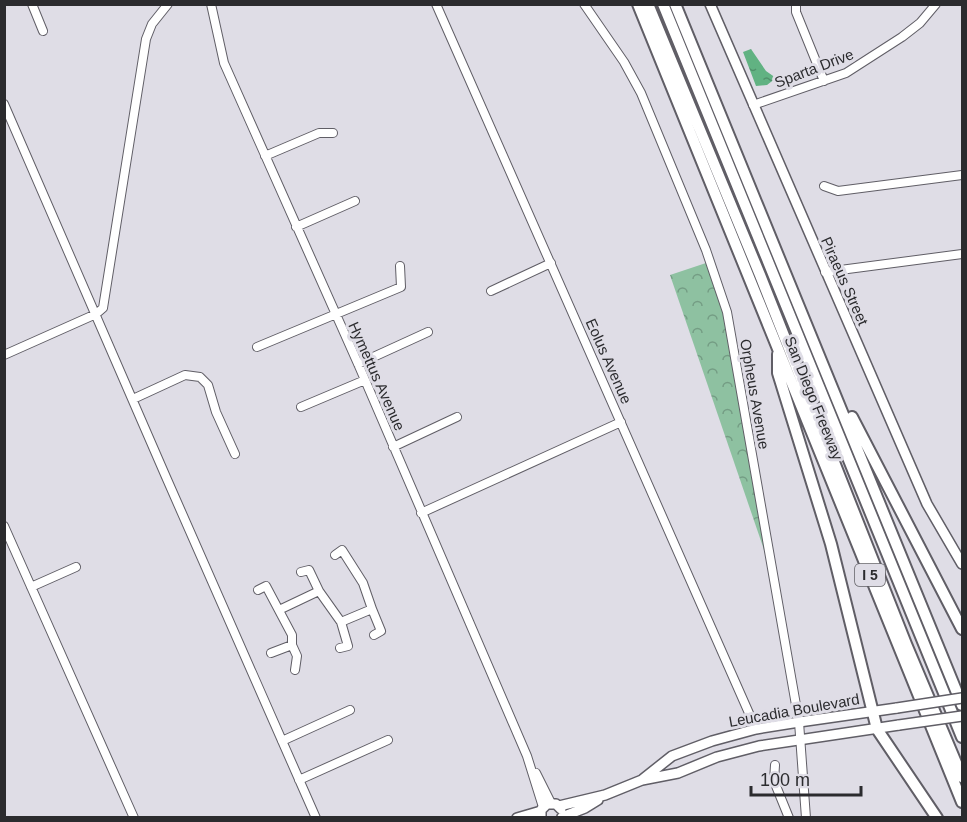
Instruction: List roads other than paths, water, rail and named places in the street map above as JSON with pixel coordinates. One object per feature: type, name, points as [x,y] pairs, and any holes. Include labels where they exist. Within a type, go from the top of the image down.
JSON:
[{"type":"highway","name":"San Diego Freeway","points":[[638,4],[963,802]]},
{"type":"highway","points":[[648,4],[760,275],[911,655],[963,777]]},
{"type":"highway","points":[[663,4],[963,737]]},
{"type":"highway","name":"San Diego Freeway","points":[[675,4],[963,705]]},
{"type":"highway","points":[[778,348],[778,373],[831,544],[877,729],[937,818]]},
{"type":"highway","points":[[821,359],[963,629]]},
{"type":"main road","name":"Piraeus Street","points":[[710,4],[927,504],[963,564]]},
{"type":"main road","name":"Leucadia Boulevard","points":[[642,780],[672,756],[712,741],[756,729],[963,698]]},
{"type":"main road","name":"Leucadia Boulevard","points":[[517,818],[605,795],[642,780],[678,772],[717,757],[759,746],[801,738],[963,716]]},
{"type":"main road","name":"Leucadia Boulevard","points":[[562,817],[585,808],[605,795]]},
{"type":"main road","points":[[547,809],[562,813],[562,817]]},
{"type":"street","points":[[32,4],[43,31]]},
{"type":"street","points":[[4,355],[96,314],[103,308],[146,39],[152,24],[168,4]]},
{"type":"street","name":"Hymettus Avenue","points":[[211,4],[224,63],[365,380],[527,756],[547,809]]},
{"type":"street","name":"Eolus Avenue","points":[[436,4],[756,729]]},
{"type":"street","name":"Orpheus Avenue","points":[[584,4],[624,62],[641,93],[708,255],[727,312],[799,722],[806,818]]},
{"type":"street","points":[[796,4],[796,12],[824,81]]},
{"type":"street","name":"Sparta Drive","points":[[753,105],[846,73],[870,60],[920,23],[936,4]]},
{"type":"street","points":[[4,104],[316,818]]},
{"type":"street","points":[[265,156],[319,133],[333,133]]},
{"type":"street","points":[[824,186],[838,191],[963,175]]},
{"type":"street","points":[[296,226],[355,201]]},
{"type":"street","points":[[825,272],[963,254]]},
{"type":"street","points":[[491,291],[551,263]]},
{"type":"street","points":[[258,347],[401,287],[400,267]]},
{"type":"street","points":[[358,364],[428,332]]},
{"type":"street","points":[[133,399],[185,375],[200,376],[208,385],[216,412],[235,454]]},
{"type":"street","points":[[301,407],[365,380]]},
{"type":"street","points":[[393,447],[458,417]]},
{"type":"street","points":[[422,513],[621,422]]},
{"type":"street","points":[[4,526],[132,818]]},
{"type":"street","points":[[334,555],[342,550],[363,583],[381,631],[374,635]]},
{"type":"street","points":[[31,587],[76,567]]},
{"type":"street","points":[[301,572],[309,570],[319,591],[341,622],[348,646],[340,648]]},
{"type":"street","points":[[258,590],[266,586],[292,634],[292,645],[297,656],[295,670]]},
{"type":"street","points":[[279,610],[319,591]]},
{"type":"street","points":[[341,622],[372,609]]},
{"type":"street","points":[[271,653],[292,645]]},
{"type":"street","points":[[282,741],[350,710]]},
{"type":"street","points":[[299,780],[388,740]]},
{"type":"street","points":[[775,765],[774,781],[789,818]]},
{"type":"water","points":[[751,49],[766,71],[776,78],[767,85],[756,86],[743,52]]}]
